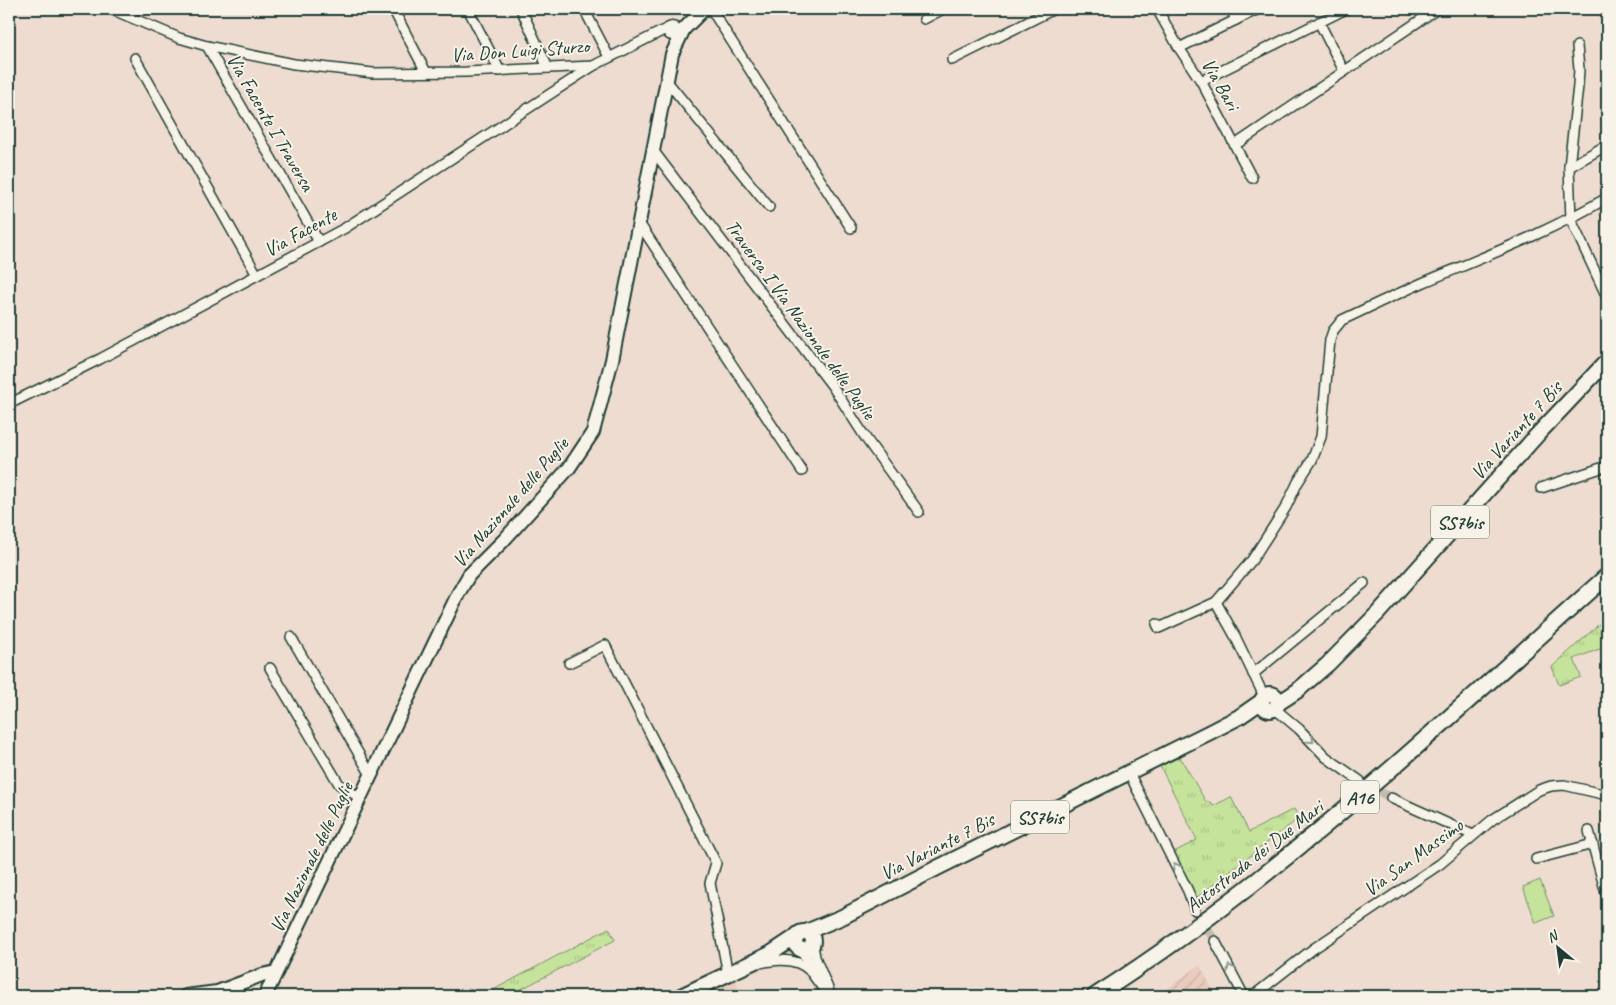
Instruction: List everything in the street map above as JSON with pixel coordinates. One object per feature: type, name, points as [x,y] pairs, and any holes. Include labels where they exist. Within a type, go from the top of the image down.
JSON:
[{"type":"highway","name":"Autostrada dei Due Mari","points":[[1095,996],[1201,924],[1317,834],[1607,576]]},
{"type":"highway","name":"Autostrada dei Due Mari","points":[[1113,996],[1206,932],[1323,841],[1607,589]]},
{"type":"main road","name":"Via Nazionale delle Puglie","points":[[266,995],[458,594],[469,575],[569,468],[593,432],[612,360],[652,149],[674,48],[690,21],[704,9]]},
{"type":"main road","name":"Via Variante 7 Bis","points":[[681,996],[770,954],[805,943],[842,917],[1270,702],[1313,677],[1378,613],[1606,361]]},
{"type":"main road","points":[[248,981],[290,944]]},
{"type":"main road","points":[[186,996],[217,992],[269,972],[275,975]]},
{"type":"main road","points":[[248,981],[255,983],[266,995]]},
{"type":"street","name":"Via Don Luigi Sturzo","points":[[111,9],[179,38],[207,46],[294,64],[373,73],[500,71],[593,66],[690,21]]},
{"type":"street","name":"Via Don Luigi Sturzo","points":[[393,9],[426,72]]},
{"type":"street","points":[[468,9],[500,71]]},
{"type":"street","points":[[521,9],[548,68]]},
{"type":"street","points":[[584,9],[609,57]]},
{"type":"street","points":[[711,9],[851,228]]},
{"type":"street","points":[[924,19],[943,9]]},
{"type":"street","points":[[952,60],[1054,9]]},
{"type":"street","name":"Via Bari","points":[[1157,9],[1201,81],[1252,178]]},
{"type":"street","points":[[1231,9],[1236,20]]},
{"type":"street","points":[[1180,48],[1258,9]]},
{"type":"street","points":[[1201,81],[1346,9]]},
{"type":"street","points":[[1235,145],[1437,9]]},
{"type":"street","points":[[1320,22],[1344,71]]},
{"type":"street","points":[[671,30],[674,48]]},
{"type":"street","name":"Via Facente I Traversa","points":[[207,46],[318,242]]},
{"type":"street","points":[[1577,46],[1578,86],[1569,167],[1570,220],[1607,297]]},
{"type":"street","points":[[136,58],[257,275]]},
{"type":"street","name":"Via Facente","points":[[9,404],[100,359],[345,228],[593,66]]},
{"type":"street","points":[[666,80],[769,207]]},
{"type":"street","points":[[1569,167],[1607,145]]},
{"type":"street","name":"Traversa I Via Nazionale delle Puglie","points":[[652,149],[833,387],[919,512]]},
{"type":"street","points":[[1157,624],[1159,628],[1216,602],[1252,560],[1286,507],[1298,482],[1312,460],[1320,437],[1330,340],[1333,331],[1342,320],[1421,283],[1514,246],[1570,220],[1607,198]]},
{"type":"street","points":[[639,223],[802,471]]},
{"type":"street","points":[[1541,488],[1607,466]]},
{"type":"street","points":[[1253,674],[1364,583]]},
{"type":"street","points":[[1216,602],[1253,674],[1270,702],[1332,762],[1360,781]]},
{"type":"street","points":[[291,637],[371,775]]},
{"type":"street","points":[[569,663],[605,645],[716,863],[710,883],[734,971],[773,960],[793,961],[808,970],[831,996]]},
{"type":"street","points":[[270,668],[340,784],[360,798]]},
{"type":"street","points":[[1129,773],[1188,891],[1195,910]]},
{"type":"street","name":"Via San Massimo","points":[[1253,996],[1313,949],[1440,864],[1492,820],[1539,790],[1551,786],[1564,785],[1607,794]]},
{"type":"street","points":[[1391,798],[1473,836]]},
{"type":"street","points":[[1589,832],[1607,897]]},
{"type":"street","points":[[1536,860],[1593,844]]},
{"type":"street","points":[[1215,940],[1244,996]]},
{"type":"street","points":[[805,943],[831,996]]},
{"type":"shaded area","points":[[1200,965],[1216,996],[1156,996],[1158,995]]},
{"type":"shaded area","points":[[736,978],[739,996],[697,996]]},
{"type":"green space","points":[[1607,617],[1607,646],[1574,659],[1581,677],[1559,685],[1552,667]]},
{"type":"green space","points":[[1180,757],[1206,802],[1210,802],[1213,806],[1231,797],[1249,832],[1294,809],[1299,818],[1196,898],[1174,852],[1197,840],[1160,766]]},
{"type":"green space","points":[[1540,880],[1554,916],[1536,923],[1523,887]]},
{"type":"green space","points":[[609,928],[615,940],[508,996],[482,996]]},
{"type":"tunnel","points":[[1367,785],[1391,798]]},
{"type":"tunnel","points":[[1200,918],[1215,941]]}]
